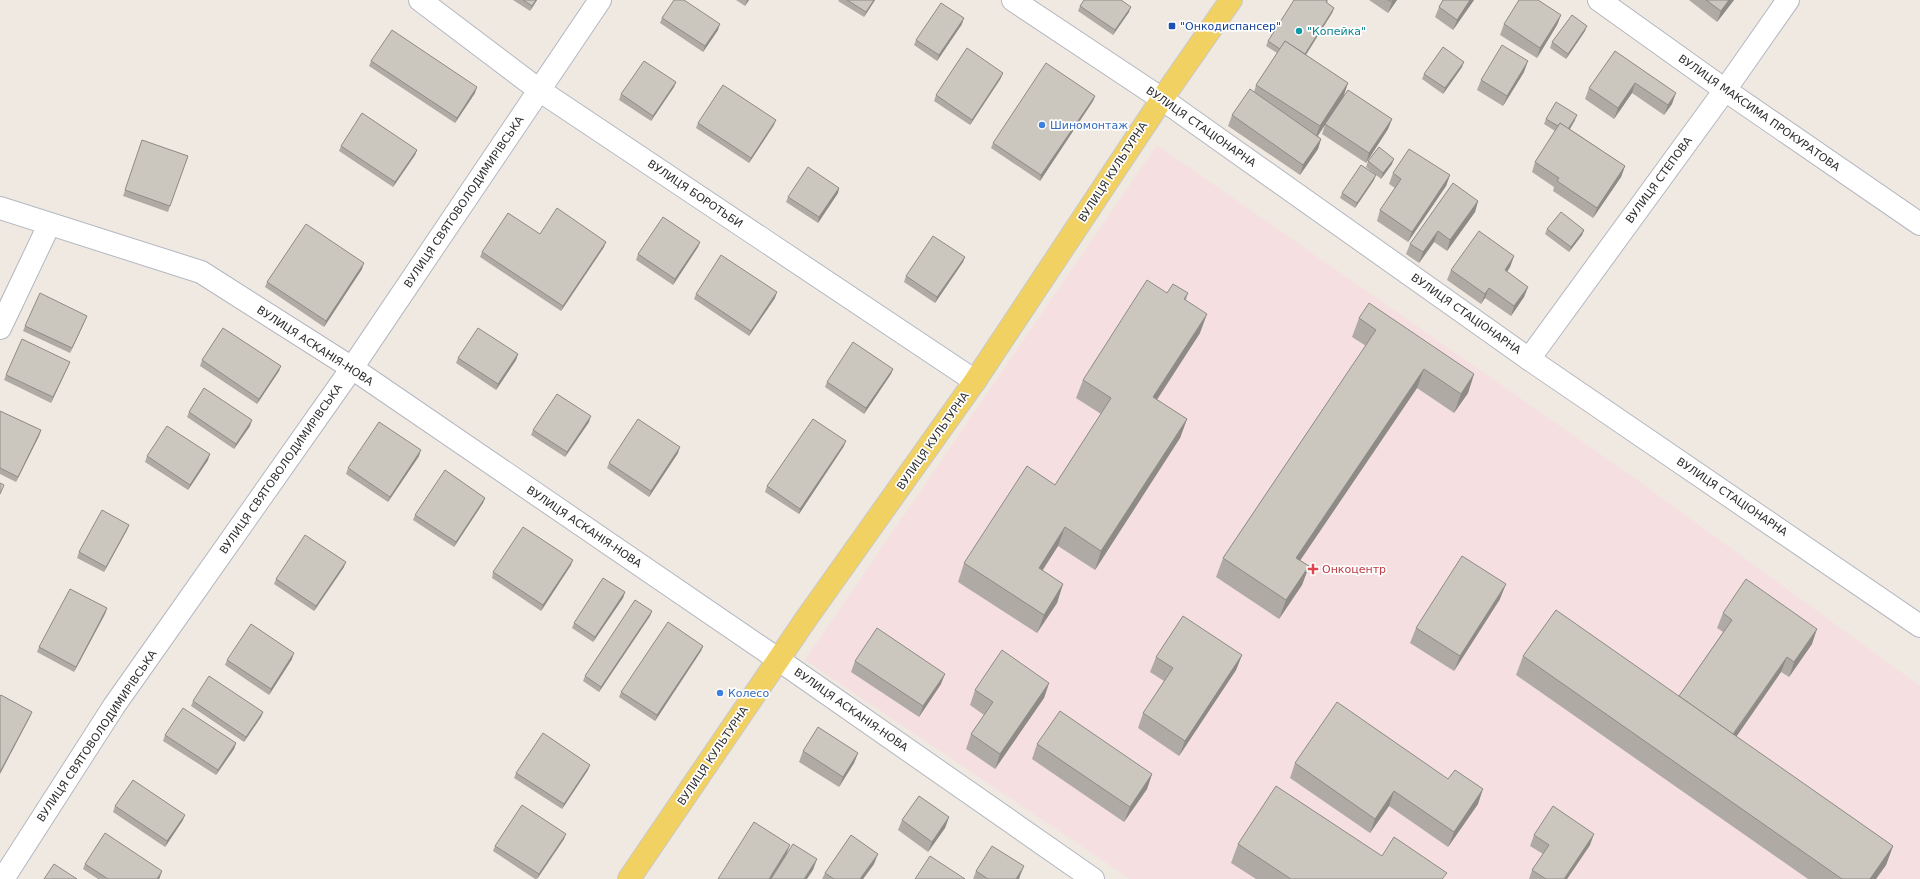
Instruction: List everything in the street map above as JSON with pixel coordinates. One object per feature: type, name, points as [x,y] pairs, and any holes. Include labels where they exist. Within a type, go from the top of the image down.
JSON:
[{"type":"main road","name":"ВУЛИЦЯ КУЛЬТУРНА","points":[[629,879],[811,612],[976,381],[1162,99],[1230,0]]},
{"type":"street","name":"ВУЛИЦЯ БОРОТЬБИ","points":[[420,0],[539,90],[976,381]]},
{"type":"street","name":"ВУЛИЦЯ СВЯТОВОЛОДИМИРІВСЬКА","points":[[3,879],[114,706],[352,368],[600,0]]},
{"type":"street","name":"ВУЛИЦЯ СТАЦІОНАРНА","points":[[1012,0],[1162,99],[1529,359],[1920,626]]},
{"type":"street","name":"ВУЛИЦЯ МАКСИМА ПРОКУРАТОВА","points":[[1599,0],[1725,90],[1920,224]]},
{"type":"street","name":"ВУЛИЦЯ СТЕПОВА","points":[[1529,359],[1725,90],[1788,0]]},
{"type":"street","name":"ВУЛИЦЯ АСКАНІЯ-НОВА","points":[[0,208],[49,225],[201,272],[352,368],[779,660],[1093,879]]},
{"type":"street","points":[[0,328],[49,225]]},
{"type":"shaded area","name":"Онкоцентр","points":[[1157,145],[1633,477],[1920,686],[1920,879],[1130,879],[805,660]]},
{"type":"building","points":[[523,0],[536,0],[532,6]]},
{"type":"building","points":[[674,0],[684,0],[720,24],[705,46],[662,18]]},
{"type":"building","points":[[847,0],[874,0],[866,12]]},
{"type":"building","points":[[1084,0],[1121,0],[1131,7],[1115,30],[1080,6]]},
{"type":"building","name":"\"Копейка\"","points":[[1294,0],[1327,0],[1326,2],[1334,8],[1305,54],[1285,41],[1280,49],[1268,41]]},
{"type":"building","points":[[1443,0],[1470,0],[1457,20],[1439,7]]},
{"type":"building","points":[[1519,0],[1538,0],[1561,15],[1540,48],[1504,24]]},
{"type":"building","points":[[1706,0],[1729,0],[1721,11]]},
{"type":"building","points":[[941,3],[964,18],[939,55],[916,40]]},
{"type":"building","points":[[1572,15],[1587,26],[1568,54],[1552,42]]},
{"type":"building","points":[[392,30],[477,87],[457,118],[371,61]]},
{"type":"building","points":[[1285,41],[1348,83],[1320,126],[1256,85]]},
{"type":"building","points":[[1502,45],[1528,61],[1507,96],[1481,80]]},
{"type":"building","points":[[1443,47],[1464,62],[1445,88],[1424,74]]},
{"type":"building","points":[[967,48],[1003,73],[972,120],[936,95]]},
{"type":"building","points":[[1615,51],[1676,93],[1668,105],[1635,83],[1618,108],[1589,88]]},
{"type":"building","points":[[644,61],[676,82],[653,116],[621,94]]},
{"type":"building","points":[[1046,63],[1095,96],[1041,175],[993,143]]},
{"type":"building","points":[[723,85],[776,120],[751,158],[698,123]]},
{"type":"building","points":[[1250,89],[1321,139],[1303,165],[1232,115]]},
{"type":"building","points":[[1348,90],[1392,119],[1369,153],[1325,124]]},
{"type":"building","points":[[1556,102],[1577,115],[1568,129],[1560,123],[1558,126],[1546,119]]},
{"type":"building","points":[[362,113],[417,150],[395,182],[341,146]]},
{"type":"building","points":[[1560,123],[1625,166],[1597,208],[1557,181],[1559,178],[1535,162]]},
{"type":"building","points":[[142,140],[188,156],[170,206],[125,190]]},
{"type":"building","points":[[1379,147],[1394,159],[1383,173],[1368,161]]},
{"type":"building","points":[[1409,149],[1450,175],[1412,232],[1380,210],[1401,179],[1393,173]]},
{"type":"building","points":[[1361,165],[1376,175],[1357,203],[1342,193]]},
{"type":"building","points":[[808,167],[839,188],[819,217],[788,197]]},
{"type":"building","points":[[1453,183],[1478,201],[1450,240],[1438,231],[1423,252],[1410,244]]},
{"type":"building","points":[[557,208],[606,242],[563,306],[482,252],[508,213],[540,234]]},
{"type":"building","points":[[1561,212],[1584,230],[1571,247],[1547,229]]},
{"type":"building","points":[[663,217],[700,242],[675,279],[638,254]]},
{"type":"building","points":[[306,224],[364,263],[326,321],[267,282]]},
{"type":"building","points":[[1479,231],[1514,256],[1505,270],[1528,287],[1514,306],[1489,288],[1485,294],[1451,270]]},
{"type":"building","points":[[933,236],[965,257],[937,297],[906,276]]},
{"type":"building","points":[[721,255],[777,292],[751,331],[696,294]]},
{"type":"building","points":[[1147,280],[1167,293],[1173,284],[1188,293],[1184,299],[1207,314],[1153,397],[1187,419],[1101,551],[1065,527],[1039,568],[1063,584],[1044,615],[964,563],[1027,466],[1055,485],[1111,398],[1083,380]]},
{"type":"building","points":[[40,293],[87,316],[72,348],[25,326]]},
{"type":"building","points":[[1369,303],[1474,374],[1461,394],[1424,369],[1296,558],[1309,566],[1286,600],[1223,558],[1376,330],[1359,318]]},
{"type":"building","points":[[223,328],[281,366],[259,399],[202,360]]},
{"type":"building","points":[[478,328],[518,354],[498,384],[458,358]]},
{"type":"building","points":[[22,339],[70,362],[53,397],[6,375]]},
{"type":"building","points":[[853,342],[893,369],[866,408],[827,382]]},
{"type":"building","points":[[204,388],[252,420],[236,444],[189,412]]},
{"type":"building","points":[[557,394],[591,416],[567,452],[533,430]]},
{"type":"building","points":[[0,411],[41,430],[18,477],[0,468]]},
{"type":"building","points":[[638,419],[680,447],[651,491],[609,463]]},
{"type":"building","points":[[813,419],[846,441],[800,509],[767,486]]},
{"type":"building","points":[[379,422],[421,450],[390,497],[348,468]]},
{"type":"building","points":[[167,426],[210,454],[190,485],[147,456]]},
{"type":"building","points":[[445,470],[485,498],[456,542],[415,515]]},
{"type":"building","points":[[0,483],[4,485],[0,494]]},
{"type":"building","points":[[102,510],[129,525],[106,567],[79,552]]},
{"type":"building","points":[[523,527],[573,560],[543,605],[493,572]]},
{"type":"building","points":[[305,535],[346,562],[316,606],[276,579]]},
{"type":"building","points":[[1462,556],[1506,584],[1460,656],[1416,628]]},
{"type":"building","points":[[603,578],[625,592],[595,637],[574,623]]},
{"type":"building","points":[[1746,579],[1817,629],[1794,662],[1787,657],[1733,734],[1679,696],[1732,620],[1723,613]]},
{"type":"building","points":[[70,589],[107,608],[76,667],[39,647]]},
{"type":"building","points":[[635,600],[652,611],[601,687],[585,676]]},
{"type":"building","points":[[1556,610],[1893,846],[1870,879],[1842,879],[1523,656]]},
{"type":"building","points":[[1183,616],[1242,655],[1185,741],[1143,713],[1173,668],[1156,657]]},
{"type":"building","points":[[668,622],[703,646],[657,715],[621,692]]},
{"type":"building","points":[[251,624],[294,653],[271,689],[227,660]]},
{"type":"building","points":[[877,628],[945,674],[923,706],[855,661]]},
{"type":"building","points":[[1002,650],[1049,683],[1000,754],[971,734],[993,702],[975,690]]},
{"type":"building","points":[[209,676],[263,712],[246,737],[193,701]]},
{"type":"building","points":[[1,695],[32,712],[0,772],[0,696]]},
{"type":"building","points":[[1337,702],[1448,779],[1455,770],[1483,789],[1454,832],[1394,791],[1375,819],[1295,763]]},
{"type":"building","points":[[183,708],[236,743],[218,770],[165,735]]},
{"type":"building","points":[[1060,711],[1152,774],[1130,807],[1037,744]]},
{"type":"building","points":[[818,727],[858,753],[843,777],[803,751]]},
{"type":"building","points":[[543,733],[590,765],[564,804],[516,773]]},
{"type":"building","points":[[133,780],[185,815],[167,841],[115,806]]},
{"type":"building","points":[[1276,786],[1382,856],[1394,837],[1447,873],[1442,879],[1291,879],[1238,844]]},
{"type":"building","points":[[919,796],[949,817],[932,842],[902,820]]},
{"type":"building","points":[[522,805],[566,834],[539,874],[495,846]]},
{"type":"building","points":[[1553,806],[1594,834],[1564,879],[1546,879],[1532,870],[1549,845],[1534,835]]},
{"type":"building","points":[[754,822],[790,845],[769,879],[718,879]]},
{"type":"building","points":[[105,833],[162,871],[157,879],[108,879],[85,864]]},
{"type":"building","points":[[851,835],[878,854],[860,879],[834,879],[825,873]]},
{"type":"building","points":[[793,844],[817,859],[804,879],[771,879]]},
{"type":"building","points":[[992,846],[1024,866],[1016,879],[988,879],[976,871]]},
{"type":"building","points":[[930,856],[965,879],[915,879]]},
{"type":"building","points":[[54,864],[77,879],[44,879]]},
{"type":"place","name":"\"Онкодиспансер\"","points":[[1172,26]]},
{"type":"place","name":"\"Копейка\"","points":[[1299,31]]},
{"type":"place","name":"Шиномонтаж","points":[[1042,125]]},
{"type":"place","name":"Онкоцентр","points":[[1313,569]]},
{"type":"place","name":"Колесо","points":[[720,693]]}]
